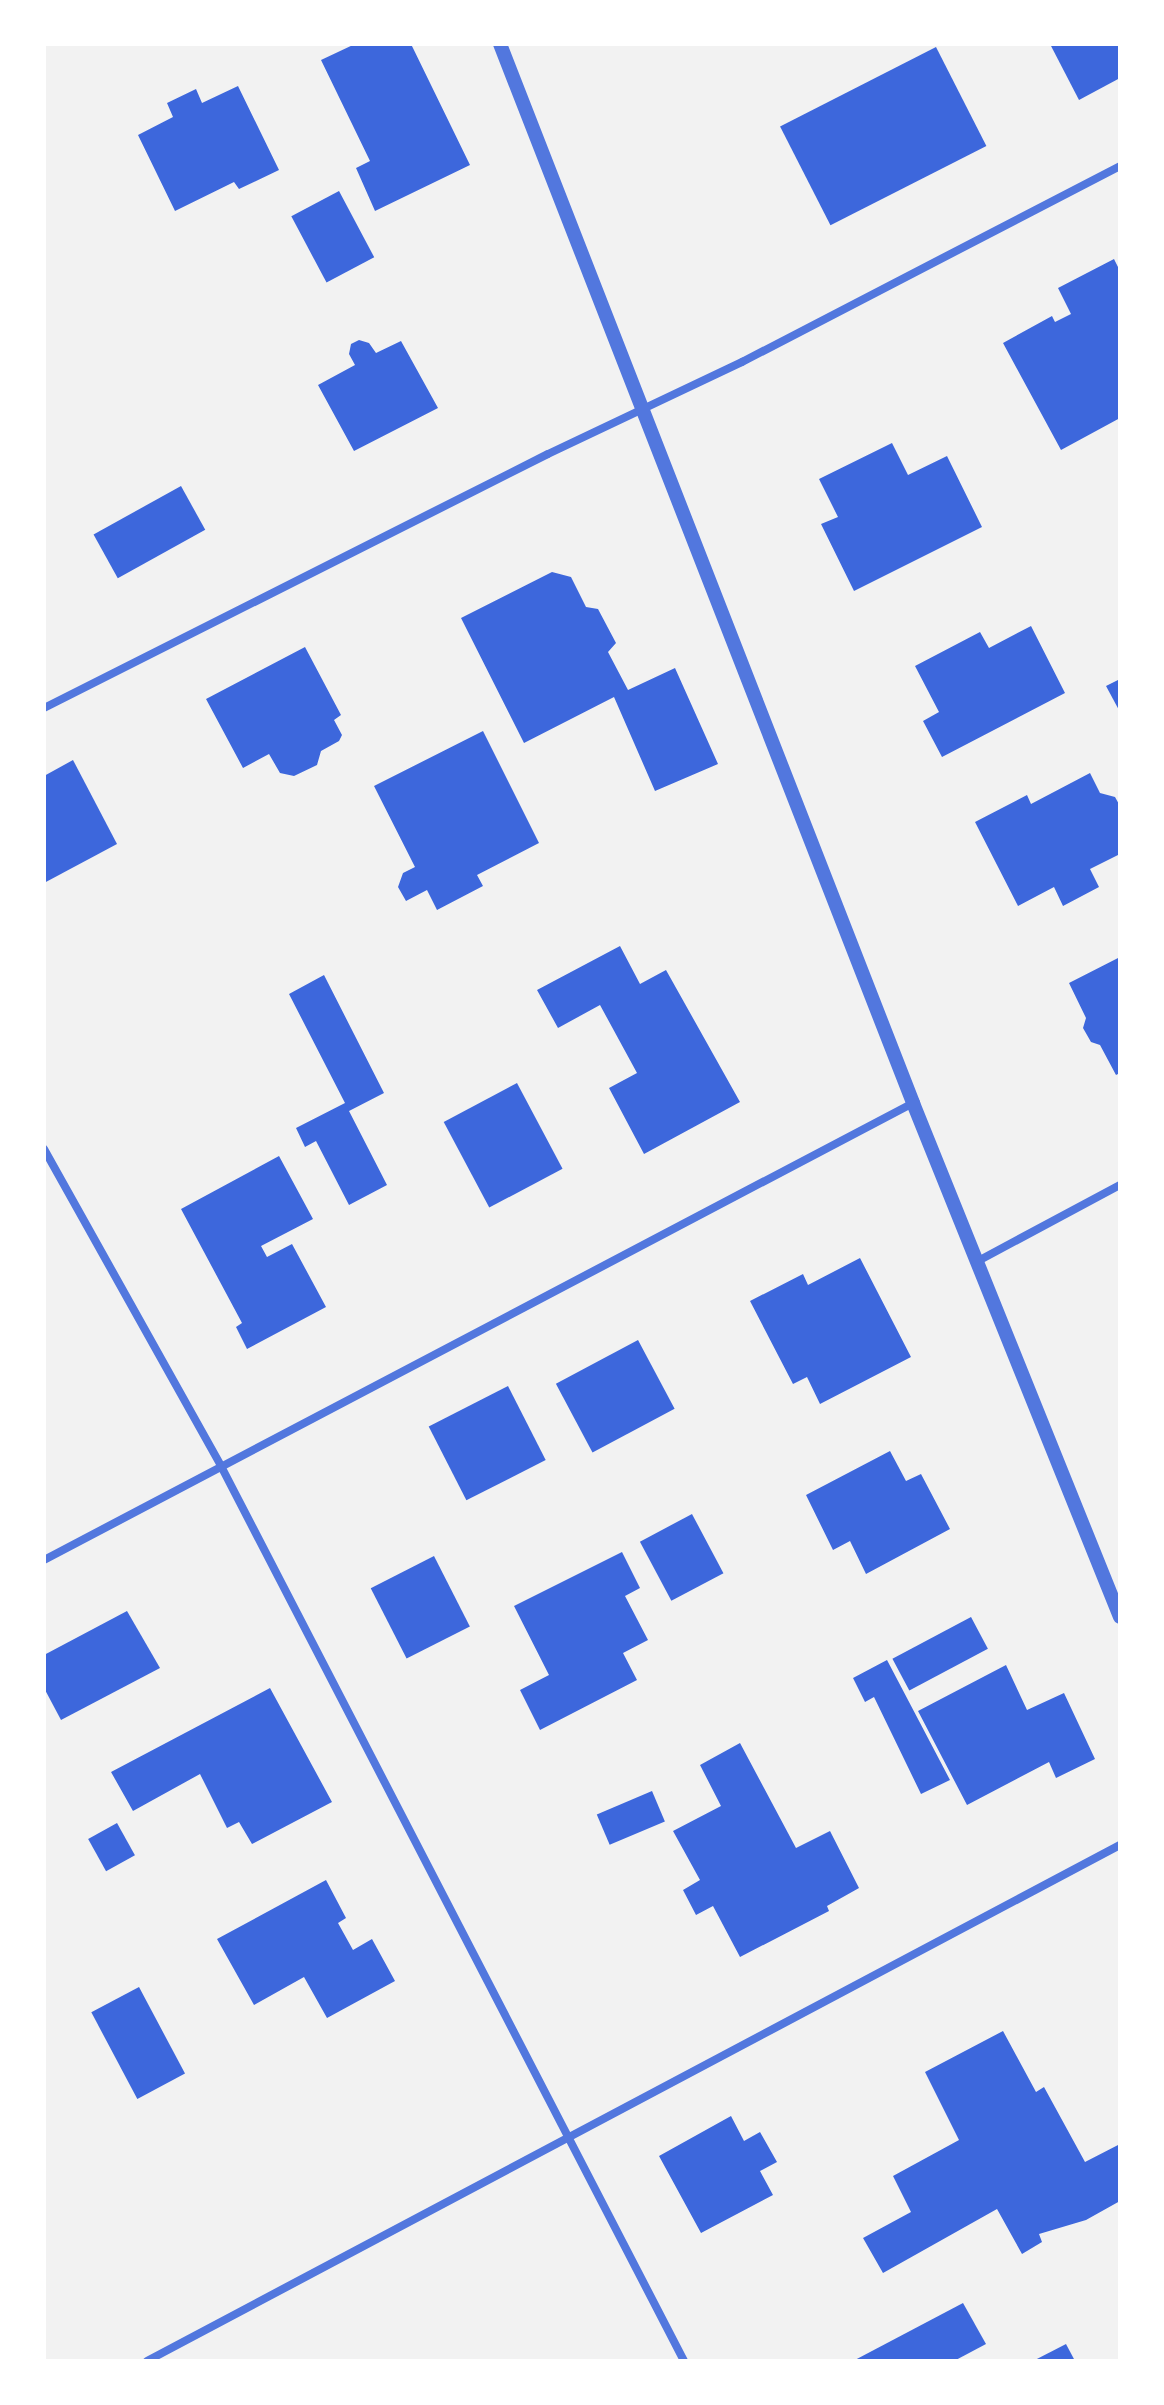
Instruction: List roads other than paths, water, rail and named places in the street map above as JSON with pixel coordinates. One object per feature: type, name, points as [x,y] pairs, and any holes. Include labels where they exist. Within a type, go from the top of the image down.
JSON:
[{"type":"street","points":[[500,44],[913,1103],[1120,1617]]},
{"type":"street","points":[[44,708],[742,362],[1120,166]]},
{"type":"street","points":[[44,1560],[913,1103]]},
{"type":"street","points":[[44,1149],[222,1468],[684,2361]]},
{"type":"street","points":[[978,1261],[1120,1185]]},
{"type":"street","points":[[147,2361],[1120,1845]]}]
